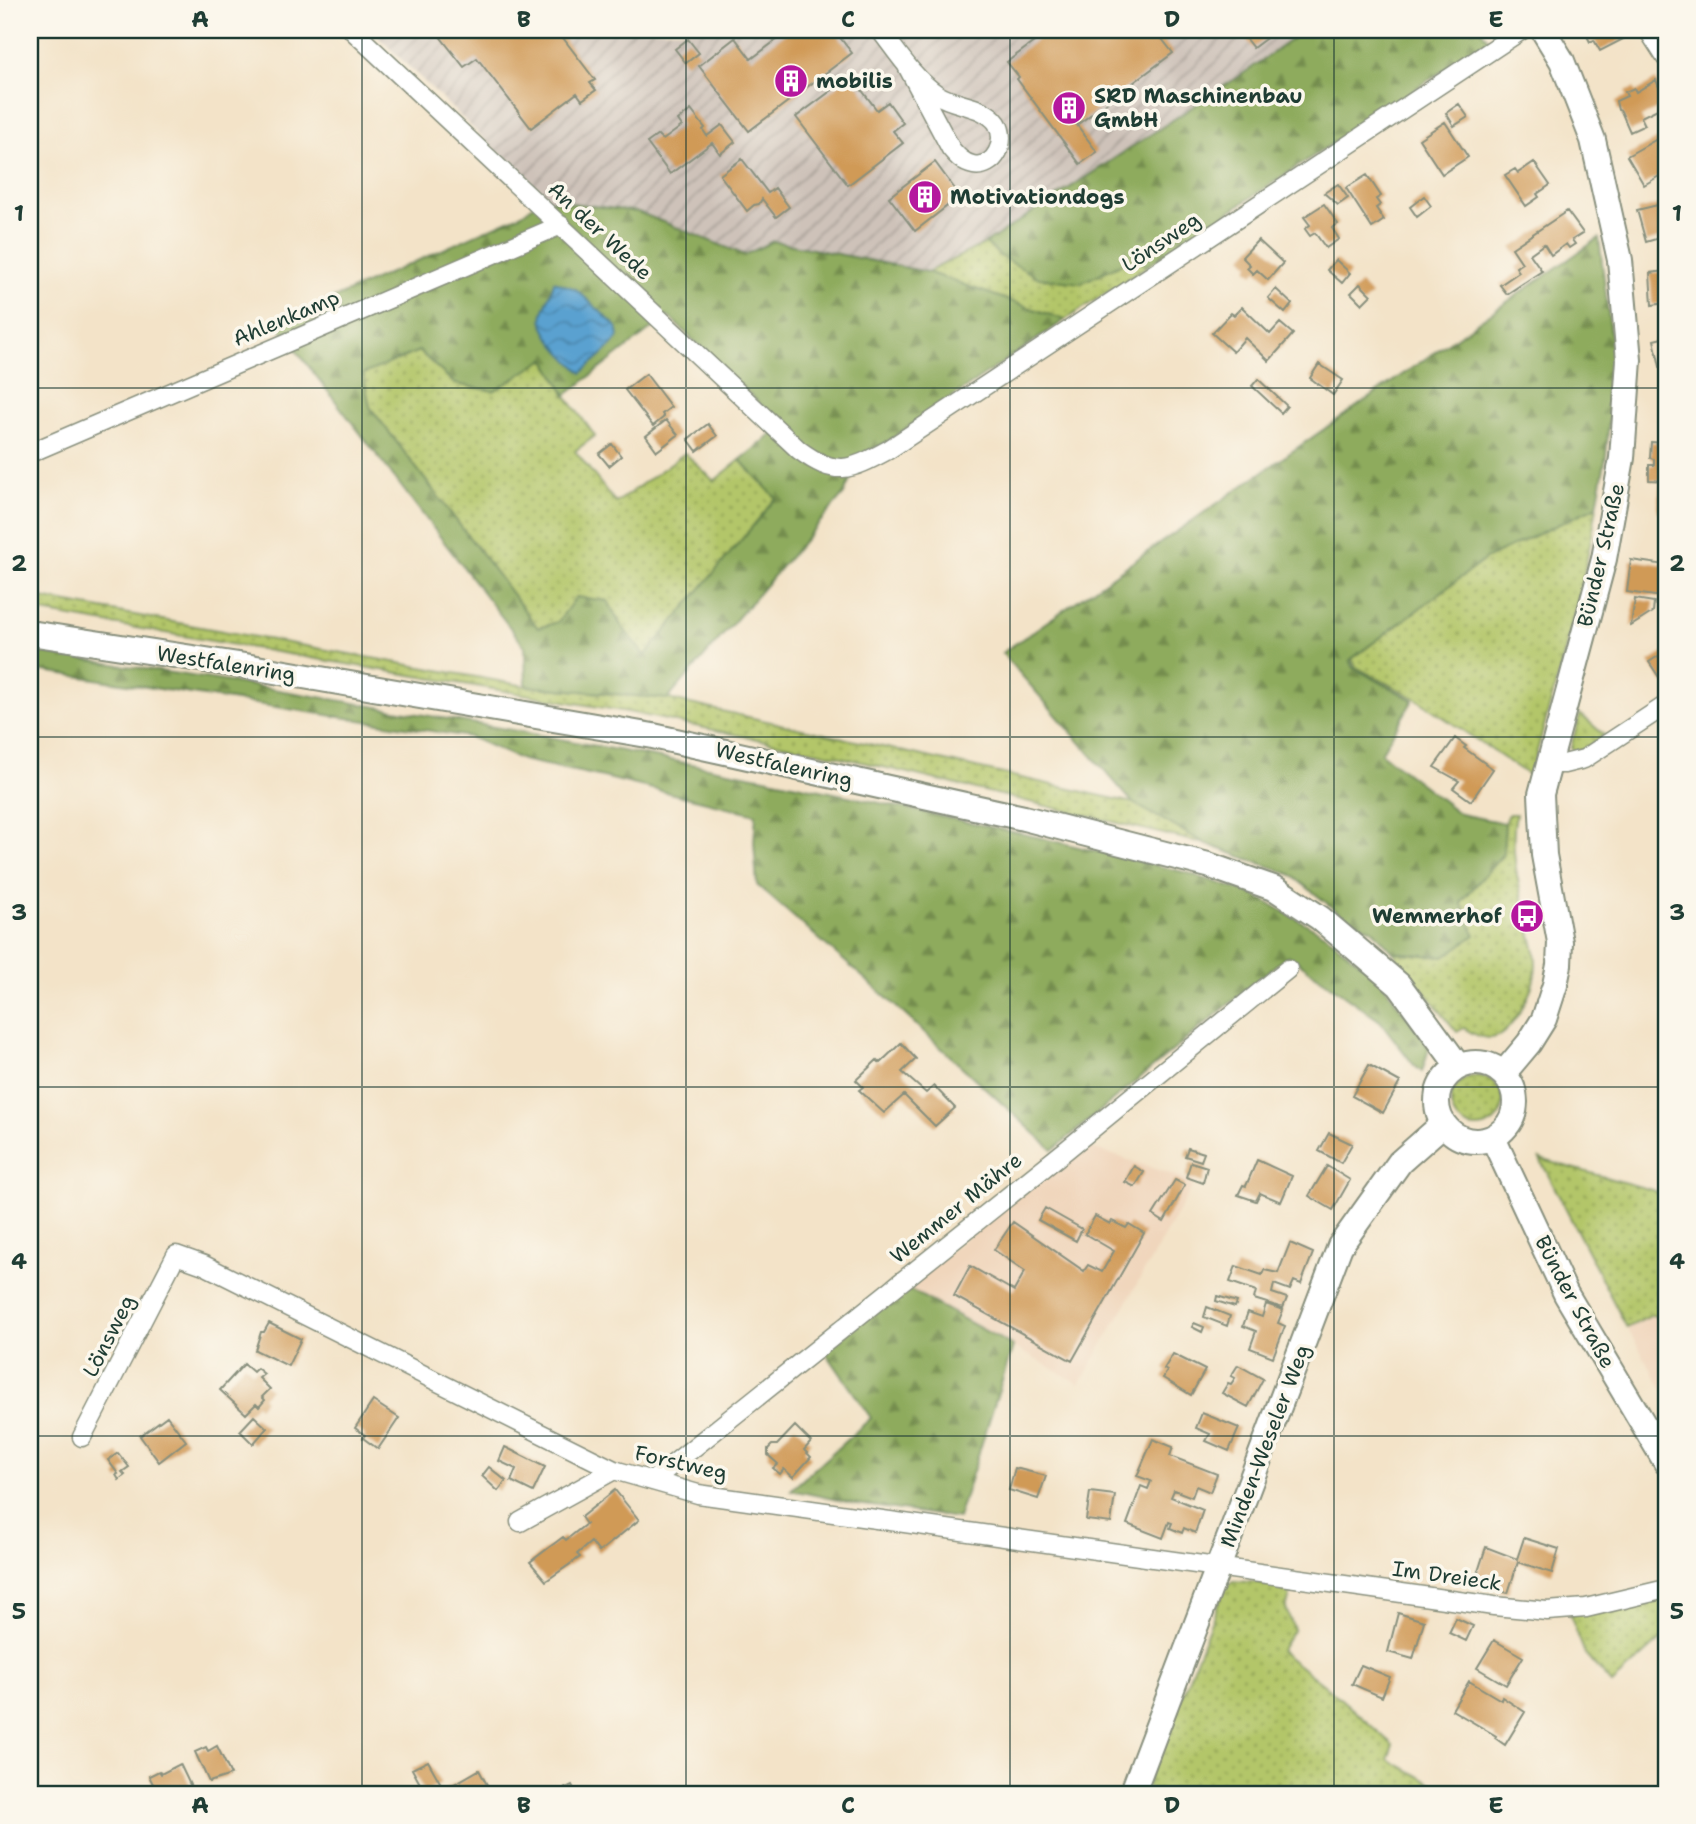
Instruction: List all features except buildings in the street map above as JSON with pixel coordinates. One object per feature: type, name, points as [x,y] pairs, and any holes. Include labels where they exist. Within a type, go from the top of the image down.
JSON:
[{"type":"main road","name":"Bünder Straße","points":[[1503,1074],[1529,1043],[1544,1019],[1559,965],[1560,942],[1544,855],[1541,794],[1604,559],[1622,458],[1629,360],[1620,260],[1593,140],[1562,61],[1543,30]]},
{"type":"main road","name":"Westfalenring","points":[[30,633],[244,666],[653,736],[1024,818],[1208,865],[1276,890],[1320,918],[1399,985],[1459,1067]]},
{"type":"main road","points":[[1478,1063],[1496,1068],[1503,1074],[1511,1084],[1515,1109],[1511,1121],[1503,1131],[1493,1138],[1471,1142],[1451,1133],[1438,1114],[1438,1092],[1442,1082],[1459,1067],[1478,1063]]},
{"type":"main road","name":"Minden-Weseler Weg","points":[[1132,1794],[1340,1246],[1400,1162],[1443,1124]]},
{"type":"main road","name":"Bünder Straße","points":[[1493,1138],[1566,1294],[1666,1462]]},
{"type":"street","name":"An der Wede","points":[[352,30],[799,450],[818,464]]},
{"type":"street","points":[[880,30],[907,66],[951,149],[961,160],[971,165],[983,165],[993,159],[999,150],[1002,136],[996,123],[985,113],[940,97],[907,66]]},
{"type":"street","name":"Lönsweg","points":[[818,464],[838,469],[863,463],[888,450],[1522,30]]},
{"type":"street","points":[[1648,30],[1666,58]]},
{"type":"street","name":"Ahlenkamp","points":[[30,453],[561,225]]},
{"type":"street","points":[[1548,764],[1564,764],[1584,759],[1666,705]]},
{"type":"street","name":"Wemmer Mähre","points":[[652,1481],[1288,969]]},
{"type":"street","name":"Lönsweg","points":[[82,1437],[176,1255]]},
{"type":"street","name":"Forstweg","points":[[176,1255],[204,1265],[614,1471],[698,1494],[1220,1566]]},
{"type":"street","points":[[520,1522],[614,1471]]},
{"type":"street","name":"Im Dreieck","points":[[1220,1566],[1494,1606],[1547,1611],[1586,1608],[1666,1589]]},
{"type":"shaded area","points":[[371,30],[1305,30],[986,243],[927,272],[773,241],[745,255],[638,212],[547,200]]},
{"type":"shaded area","points":[[1083,1145],[1195,1182],[1080,1384],[907,1286]]},
{"type":"shaded area","points":[[1652,1315],[1666,1319],[1666,1395],[1627,1328]]},
{"type":"green space","points":[[1305,30],[1481,30],[1489,40],[1147,266],[1133,258],[1081,283],[1039,278],[1000,256],[986,243],[1244,73]]},
{"type":"green space","points":[[541,199],[638,212],[745,255],[773,241],[927,272],[1065,320],[885,443],[860,457],[844,494],[668,699],[526,686],[525,647],[276,324],[522,214]],"holes":[[[668,316],[783,426],[740,460],[776,498],[645,656],[620,624],[608,601],[576,597],[558,622],[538,628],[370,407],[363,374],[419,351],[455,384],[494,391],[545,359],[566,395]]]},
{"type":"green space","points":[[1599,238],[1614,359],[1606,456],[1597,506],[1487,558],[1350,660],[1354,668],[1413,700],[1381,753],[1460,814],[1505,823],[1503,854],[1461,902],[1475,935],[1444,957],[1393,952],[1373,930],[1343,916],[1290,874],[1206,844],[1133,803],[1002,653]]},
{"type":"green space","points":[[986,243],[1000,256],[1081,283],[1133,258],[1147,266],[1065,320],[927,272]]},
{"type":"green space","points":[[419,351],[455,384],[545,358],[566,396],[595,436],[575,451],[616,503],[685,453],[714,481],[740,460],[777,498],[645,657],[620,624],[608,601],[576,597],[558,622],[538,628],[370,407],[363,374]]},
{"type":"green space","points":[[1597,506],[1576,608],[1530,776],[1415,698],[1356,667],[1352,659],[1487,558]]},
{"type":"green space","points":[[30,596],[526,686],[668,699],[1133,803],[1206,844],[824,753],[628,712],[30,610]]},
{"type":"green space","points":[[30,651],[512,730],[765,778],[1188,873],[1252,894],[1326,935],[1379,978],[1429,1048],[1422,1072],[1380,1021],[1288,955],[1053,1150],[879,991],[757,885],[754,842],[756,814],[522,760],[470,737],[30,669]]},
{"type":"green space","points":[[1580,714],[1604,735],[1583,750],[1574,751],[1571,747]]},
{"type":"green space","points":[[1509,814],[1516,814],[1515,858],[1535,951],[1536,969],[1528,997],[1505,1032],[1491,1038],[1483,1038],[1464,1028],[1457,1032],[1393,952],[1444,957],[1461,902],[1503,854],[1505,823]]},
{"type":"green space","points":[[1477,1076],[1496,1083],[1503,1102],[1496,1121],[1477,1128],[1458,1121],[1451,1102],[1458,1083]]},
{"type":"green space","points":[[1540,1159],[1666,1194],[1666,1319],[1652,1315],[1627,1328]]},
{"type":"green space","points":[[898,1278],[912,1291],[1013,1346],[958,1518],[857,1504],[791,1490],[871,1418],[818,1341]]},
{"type":"green space","points":[[1233,1581],[1293,1585],[1286,1609],[1294,1629],[1280,1651],[1333,1692],[1393,1745],[1388,1759],[1451,1794],[1166,1794],[1146,1787],[1225,1587]]},
{"type":"green space","points":[[1666,1594],[1666,1635],[1612,1684],[1585,1654],[1570,1615]]},
{"type":"water","points":[[554,281],[576,289],[617,327],[619,336],[615,342],[582,373],[556,346],[542,321]]},
{"type":"place","name":"mobilis","points":[[791,81]]},
{"type":"place","name":"SRD Maschinenbau GmbH","points":[[1069,108]]},
{"type":"place","name":"Motivationdogs","points":[[925,197]]},
{"type":"place","name":"Wemmerhof","points":[[1527,916]]}]
